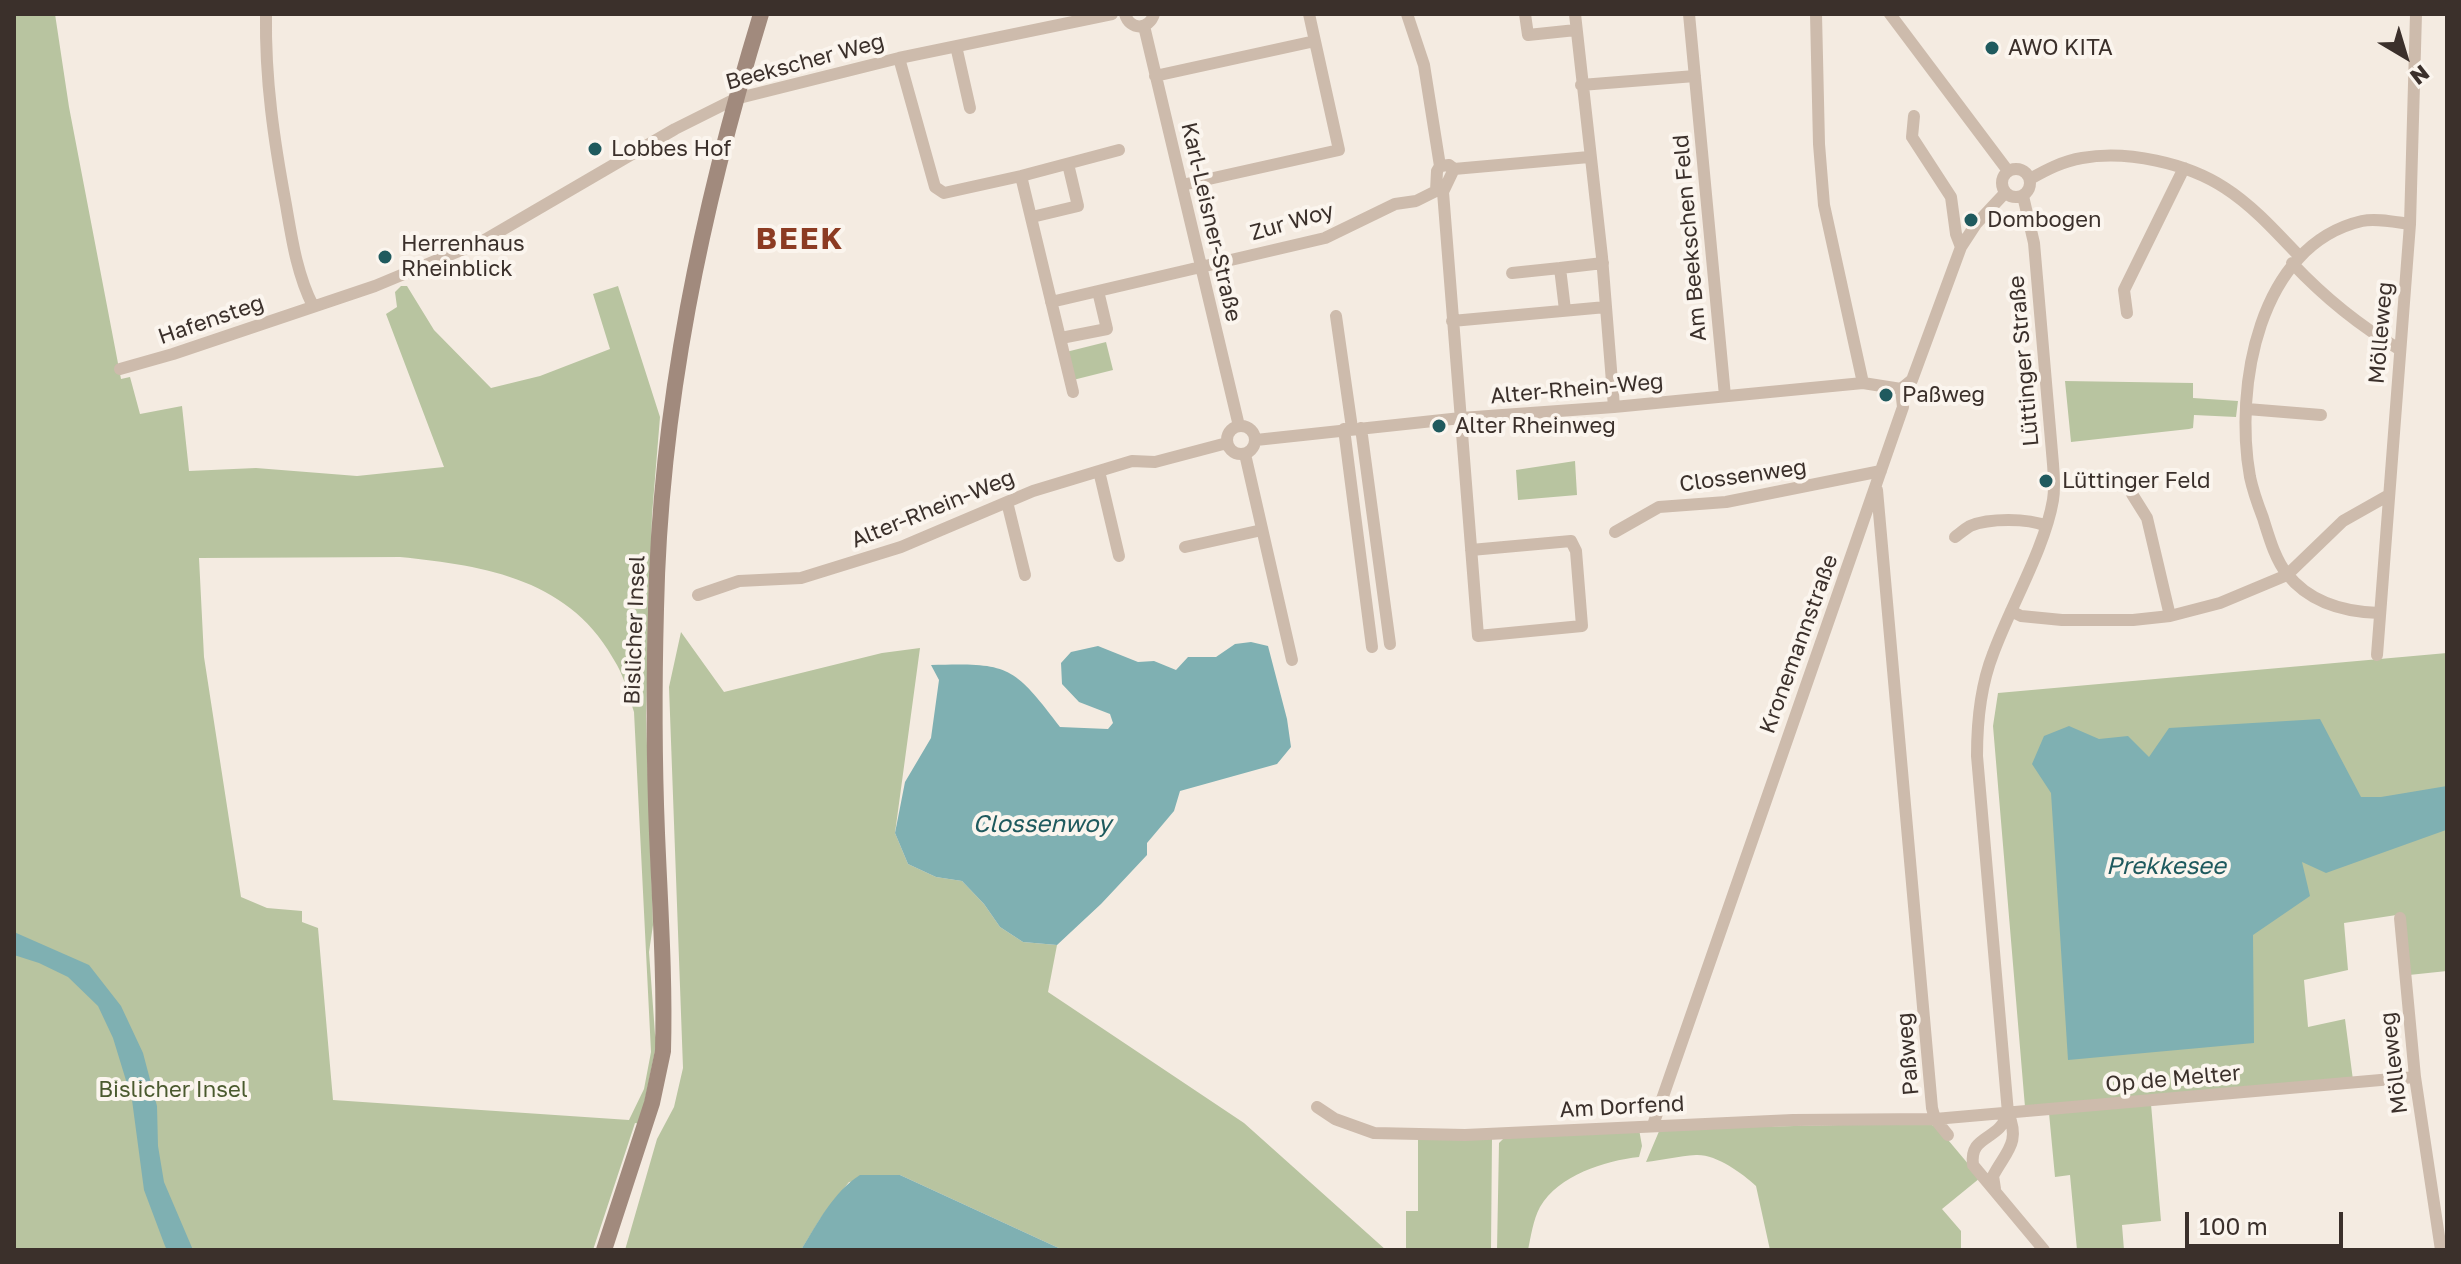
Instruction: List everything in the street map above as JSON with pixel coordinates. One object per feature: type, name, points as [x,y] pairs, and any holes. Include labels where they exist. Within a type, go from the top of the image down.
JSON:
[{"type":"main road","name":"Bislicher Insel","points":[[604,1250],[652,1103],[663,1051],[654,715],[661,514],[670,421],[700,242],[735,99],[761,14]]},
{"type":"street","points":[[266,14],[267,84],[272,133],[297,268],[313,306]]},
{"type":"street","name":"Beekscher Weg","points":[[313,306],[375,286],[483,241],[675,129],[735,99],[899,58],[1112,14]]},
{"type":"street","points":[[1125,14],[1135,26],[1144,26],[1152,21],[1154,14]]},
{"type":"street","points":[[1182,185],[1339,150],[1309,14]]},
{"type":"street","points":[[1407,14],[1424,65],[1447,168]]},
{"type":"street","points":[[1525,14],[1528,35],[1576,30]]},
{"type":"street","points":[[1575,14],[1603,263],[1614,407]]},
{"type":"street","name":"Am Beekschen Feld","points":[[1689,14],[1725,396]]},
{"type":"street","points":[[1816,14],[1819,144],[1824,205],[1863,383]]},
{"type":"street","points":[[1890,14],[2008,171]]},
{"type":"street","name":"Mölleweg","points":[[2377,655],[2410,224],[2416,14]]},
{"type":"street","name":"Karl-Leisner-Straße","points":[[1144,26],[1239,426]]},
{"type":"street","points":[[1155,76],[1315,41]]},
{"type":"street","points":[[956,46],[970,108]]},
{"type":"street","points":[[899,58],[935,187],[944,193],[1119,150]]},
{"type":"street","points":[[1581,85],[1695,76]]},
{"type":"street","points":[[1914,116],[1912,137],[1951,197],[1961,247]]},
{"type":"street","points":[[2030,179],[2079,158],[2102,156],[2130,157],[2184,168],[2225,188],[2243,201],[2336,307],[2399,349]]},
{"type":"street","points":[[1471,550],[1571,541],[1576,551],[1582,626],[1478,636],[1437,171],[1589,157]]},
{"type":"street","points":[[1032,217],[1078,206],[1068,164]]},
{"type":"street","points":[[2127,313],[2124,290],[2184,168]]},
{"type":"street","points":[[2015,169],[2024,171],[2030,179],[2030,186],[2023,196],[2014,198],[2005,193],[2001,186],[2003,177],[2015,169]]},
{"type":"street","points":[[1021,176],[1073,392]]},
{"type":"street","name":"Zur Woy","points":[[1051,302],[1325,238],[1395,204],[1416,201],[1439,192]]},
{"type":"street","name":"Kronemannstraße","points":[[1653,1125],[1903,407],[1901,389],[1912,380],[1961,247],[1976,224],[2005,193]]},
{"type":"street","name":"Lüttinger Straße","points":[[1995,1189],[1993,1176],[2011,1148],[2014,1137],[2008,1113],[1977,756],[1982,690],[1992,655],[2046,526],[2054,496],[2034,243],[2023,196]]},
{"type":"street","points":[[2379,613],[2357,612],[2327,604],[2308,594],[2287,575],[2273,548],[2250,479],[2247,409],[2259,330],[2276,288],[2295,260],[2335,230],[2364,220],[2410,224]]},
{"type":"street","points":[[1512,273],[1603,263]]},
{"type":"street","points":[[1560,268],[1565,310]]},
{"type":"street","points":[[1061,338],[1107,329],[1098,291]]},
{"type":"street","name":"Hafensteg","points":[[120,369],[313,306]]},
{"type":"street","points":[[1452,321],[1606,307]]},
{"type":"street","points":[[1336,316],[1352,428],[1390,644]]},
{"type":"street","name":"Alter-Rhein-Weg","points":[[1256,440],[1352,428],[1863,383],[1901,389]]},
{"type":"street","points":[[2247,409],[2321,415]]},
{"type":"street","points":[[1239,426],[1251,429],[1256,440],[1253,449],[1245,454],[1236,453],[1227,443],[1228,434],[1239,426]]},
{"type":"street","points":[[1352,428],[1372,647]]},
{"type":"street","name":"Alter-Rhein-Weg","points":[[698,595],[739,581],[801,578],[901,547],[1033,491],[1132,461],[1155,462],[1227,443]]},
{"type":"street","points":[[1245,454],[1292,660]]},
{"type":"street","points":[[1099,471],[1119,556]]},
{"type":"street","name":"Clossenweg","points":[[1615,532],[1659,507],[1726,502],[1881,471]]},
{"type":"street","name":"Paßweg","points":[[1876,487],[1935,1119],[1948,1135]]},
{"type":"street","points":[[2132,494],[2147,518],[2170,616]]},
{"type":"street","points":[[2011,611],[2029,617],[2075,621],[2133,620],[2170,616],[2220,603],[2287,575],[2343,521],[2389,495]]},
{"type":"street","points":[[1007,502],[1025,575]]},
{"type":"street","points":[[1955,537],[1971,525],[2000,521],[2034,521],[2046,526]]},
{"type":"street","points":[[1185,547],[1262,530]]},
{"type":"street","name":"Mölleweg","points":[[2400,918],[2415,1077],[2441,1250]]},
{"type":"street","name":"Op de Melter","points":[[1935,1119],[2415,1077]]},
{"type":"street","name":"Am Dorfend","points":[[1317,1107],[1335,1119],[1374,1133],[1480,1135],[1653,1125],[1935,1119]]},
{"type":"street","points":[[2008,1113],[2004,1125],[1976,1145],[1971,1154],[1973,1165],[2044,1250]]},
{"type":"green space","name":"Bislicher Insel","points":[[14,14],[55,14],[69,107],[121,379],[130,377],[140,414],[182,406],[189,471],[256,468],[357,476],[444,467],[386,314],[397,307],[395,292],[401,286],[407,286],[434,330],[491,388],[540,376],[610,349],[593,294],[618,286],[660,417],[652,515],[646,716],[653,925],[649,952],[657,1041],[640,1124],[635,1123],[593,1250],[14,1250]],"holes":[[[400,557],[495,572],[552,595],[576,613],[598,636],[625,682],[634,712],[651,1052],[644,1089],[629,1120],[333,1100],[318,928],[302,922],[302,911],[267,908],[241,897],[204,657],[199,558]]]},
{"type":"green space","points":[[1106,342],[1113,370],[1073,380],[1066,352]]},
{"type":"green space","points":[[2065,381],[2193,383],[2193,398],[2238,401],[2236,417],[2194,415],[2193,428],[2189,429],[2071,442]]},
{"type":"green space","points":[[1575,461],[1577,495],[1518,500],[1516,470]]},
{"type":"green space","points":[[681,632],[724,692],[882,653],[920,648],[895,833],[908,864],[936,877],[962,881],[1000,927],[1023,942],[1057,945],[1048,992],[1244,1123],[1386,1250],[1063,1250],[900,1175],[849,1182],[801,1250],[625,1250],[657,1139],[674,1107],[683,1068],[669,687]]},
{"type":"green space","points":[[2447,653],[2447,971],[2409,975],[2403,914],[2344,923],[2348,970],[2304,980],[2308,1027],[2345,1019],[2353,1080],[2025,1107],[1993,726],[1998,693]]},
{"type":"green space","points":[[2151,1104],[2161,1221],[2122,1225],[2124,1250],[2077,1250],[2070,1175],[2055,1177],[2049,1113]]},
{"type":"green space","points":[[1928,1123],[1938,1128],[1980,1178],[1942,1209],[1961,1231],[1961,1250],[1770,1250],[1756,1186],[1736,1170],[1704,1156],[1646,1162],[1660,1129]]},
{"type":"green space","points":[[1639,1129],[1642,1146],[1639,1157],[1597,1166],[1570,1178],[1540,1207],[1528,1250],[1497,1250],[1499,1143],[1505,1137]]},
{"type":"green space","points":[[1418,1137],[1492,1138],[1491,1250],[1406,1250],[1406,1211],[1418,1211]]},
{"type":"water","name":"Clossenwoy","points":[[1251,642],[1268,646],[1291,747],[1277,764],[1180,791],[1174,811],[1147,843],[1147,855],[1057,945],[1023,942],[1000,927],[962,881],[936,877],[908,864],[895,833],[905,782],[931,738],[939,680],[931,665],[994,667],[1019,680],[1060,727],[1108,729],[1113,723],[1110,714],[1079,702],[1062,684],[1061,663],[1071,652],[1098,646],[1138,662],[1154,661],[1176,670],[1188,657],[1216,657],[1235,644]]},
{"type":"water","name":"Prekkesee","points":[[2320,719],[2361,797],[2381,797],[2447,786],[2447,835],[2446,830],[2326,873],[2302,862],[2310,896],[2253,935],[2254,1043],[2068,1060],[2051,793],[2032,764],[2044,736],[2069,726],[2099,739],[2128,736],[2149,757],[2169,728]]},
{"type":"water","points":[[14,932],[89,965],[121,1006],[143,1053],[157,1106],[158,1146],[164,1182],[193,1250],[167,1250],[165,1246],[144,1190],[132,1100],[113,1038],[98,1006],[68,977],[14,955]]},
{"type":"water","points":[[860,1175],[900,1175],[1063,1250],[801,1250],[834,1199]]},
{"type":"place","name":"AWO KITA","points":[[1992,48]]},
{"type":"place","name":"Lobbes Hof","points":[[595,149]]},
{"type":"place","name":"Dombogen","points":[[1971,220]]},
{"type":"place","name":"Herrenhaus Rheinblick","points":[[385,257]]},
{"type":"place","name":"Paßweg","points":[[1886,395]]},
{"type":"place","name":"Alter Rheinweg","points":[[1439,426]]},
{"type":"place","name":"Lüttinger Feld","points":[[2046,481]]},
{"type":"district","name":"BEEK","points":[[800,239]]}]
